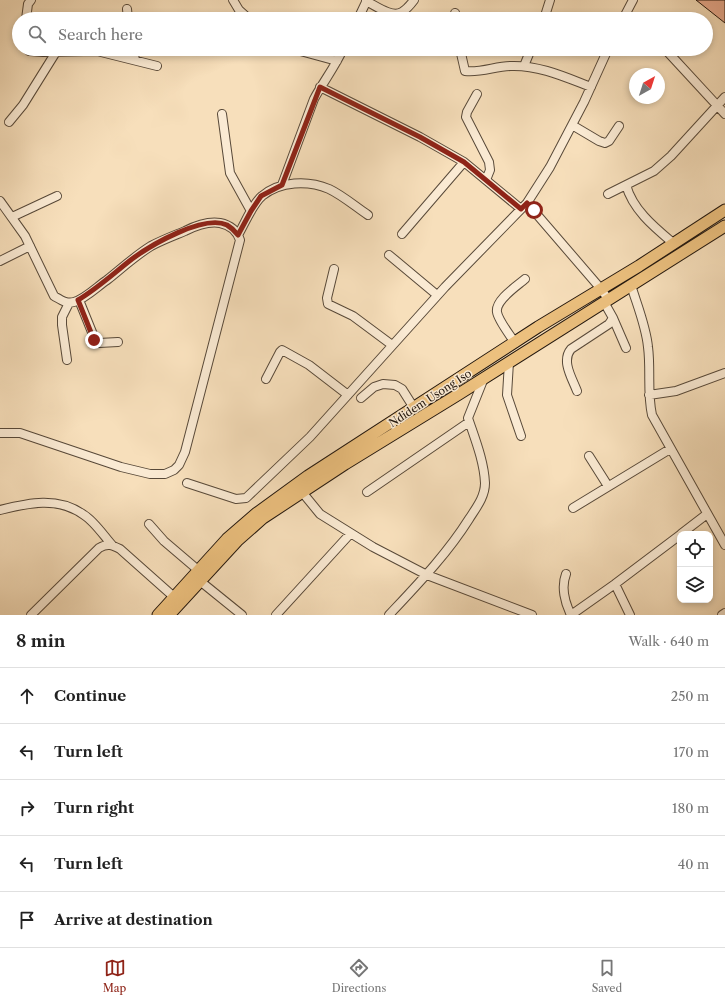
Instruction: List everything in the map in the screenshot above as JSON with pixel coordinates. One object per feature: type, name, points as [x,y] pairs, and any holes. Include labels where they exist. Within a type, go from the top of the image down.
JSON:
[{"type":"highway","name":"Ndidem Usong Iso","points":[[158,615],[227,538],[257,513],[308,476],[538,327],[725,210]]},
{"type":"highway","name":"Ndidem Usong Iso","points":[[169,615],[253,527],[264,518],[345,464],[631,285],[724,229]]},
{"type":"street","points":[[27,12],[28,4],[31,0]]},
{"type":"street","points":[[233,0],[241,12]]},
{"type":"street","points":[[401,12],[414,0]]},
{"type":"street","points":[[546,12],[550,0]]},
{"type":"street","points":[[623,0],[632,2],[629,12]]},
{"type":"street","points":[[361,12],[366,1],[388,12]]},
{"type":"street","points":[[9,122],[23,105],[54,56]]},
{"type":"street","points":[[118,56],[157,66]]},
{"type":"street","points":[[134,56],[135,60]]},
{"type":"street","points":[[319,56],[337,61]]},
{"type":"street","points":[[282,185],[320,87],[340,56]]},
{"type":"street","points":[[462,56],[464,70],[467,72],[476,72],[509,66],[524,66],[552,71],[591,87]]},
{"type":"street","points":[[524,66],[528,56]]},
{"type":"street","points":[[187,483],[236,499],[246,498],[310,437],[437,295],[524,206],[550,167],[591,87],[605,56]]},
{"type":"street","points":[[672,56],[725,114]]},
{"type":"street","points":[[320,87],[407,130],[464,162],[486,180],[524,206],[601,288],[626,348]]},
{"type":"street","points":[[476,94],[466,117],[490,162],[490,170],[486,180]]},
{"type":"street","points":[[608,194],[654,171],[671,156],[725,97]]},
{"type":"street","points":[[222,114],[230,172],[251,211]]},
{"type":"street","points":[[572,125],[605,143],[609,141],[619,126]]},
{"type":"street","points":[[402,234],[464,162]]},
{"type":"street","points":[[238,235],[261,196],[282,185],[302,184],[329,190],[368,215]]},
{"type":"street","points":[[626,185],[628,194],[640,212],[673,243]]},
{"type":"street","points":[[12,217],[57,196]]},
{"type":"street","points":[[0,201],[25,236],[54,296],[69,303],[78,300],[93,291],[132,259],[151,247],[194,227],[216,223],[226,225],[233,229],[240,240],[185,452],[179,465],[174,470],[164,474],[150,474],[121,467],[20,433],[0,433]]},
{"type":"street","points":[[0,261],[30,246]]},
{"type":"street","points":[[389,255],[437,295]]},
{"type":"street","points":[[334,269],[327,298],[328,304],[353,316],[392,346]]},
{"type":"street","points":[[515,343],[497,314],[497,308],[506,294],[525,279]]},
{"type":"street","points":[[631,285],[642,319],[648,347],[650,403],[652,415],[725,545]]},
{"type":"street","points":[[78,300],[96,342],[118,342]]},
{"type":"street","points":[[67,360],[62,317],[69,303]]},
{"type":"street","points":[[577,391],[566,361],[567,354],[571,349],[609,324],[613,318]]},
{"type":"street","points":[[266,379],[282,350],[310,365],[348,395]]},
{"type":"street","points":[[509,362],[507,395],[521,436]]},
{"type":"street","points":[[650,395],[676,391],[725,373]]},
{"type":"street","points":[[389,615],[427,575],[455,541],[484,493],[485,484],[480,453],[469,422],[469,415],[484,378]]},
{"type":"street","points":[[361,398],[374,387],[383,384],[395,385],[402,389],[414,408]]},
{"type":"street","points":[[367,492],[469,422]]},
{"type":"street","points":[[573,508],[670,449]]},
{"type":"street","points":[[589,456],[608,486]]},
{"type":"street","points":[[302,492],[316,511],[350,534],[427,575],[528,614]]},
{"type":"street","points":[[0,510],[28,503],[45,502],[66,505],[85,515],[112,544],[174,597]]},
{"type":"street","points":[[684,531],[707,514]]},
{"type":"street","points":[[149,524],[164,542],[198,570]]},
{"type":"street","points":[[276,615],[350,534]]},
{"type":"street","points":[[566,574],[563,582],[571,615],[615,584],[677,536]]},
{"type":"street","points":[[31,615],[99,548],[112,544]]},
{"type":"street","points":[[200,582],[242,615]]},
{"type":"street","points":[[615,584],[630,615]]},
{"type":"building","points":[[696,0],[725,0],[725,23]]},
{"type":"route","points":[[94,340],[78,300],[93,291],[132,259],[151,247],[194,227],[216,223],[226,225],[233,229],[238,235],[261,196],[282,185],[314,99],[320,87],[381,116],[464,162],[521,209],[527,203],[534,210]]}]
